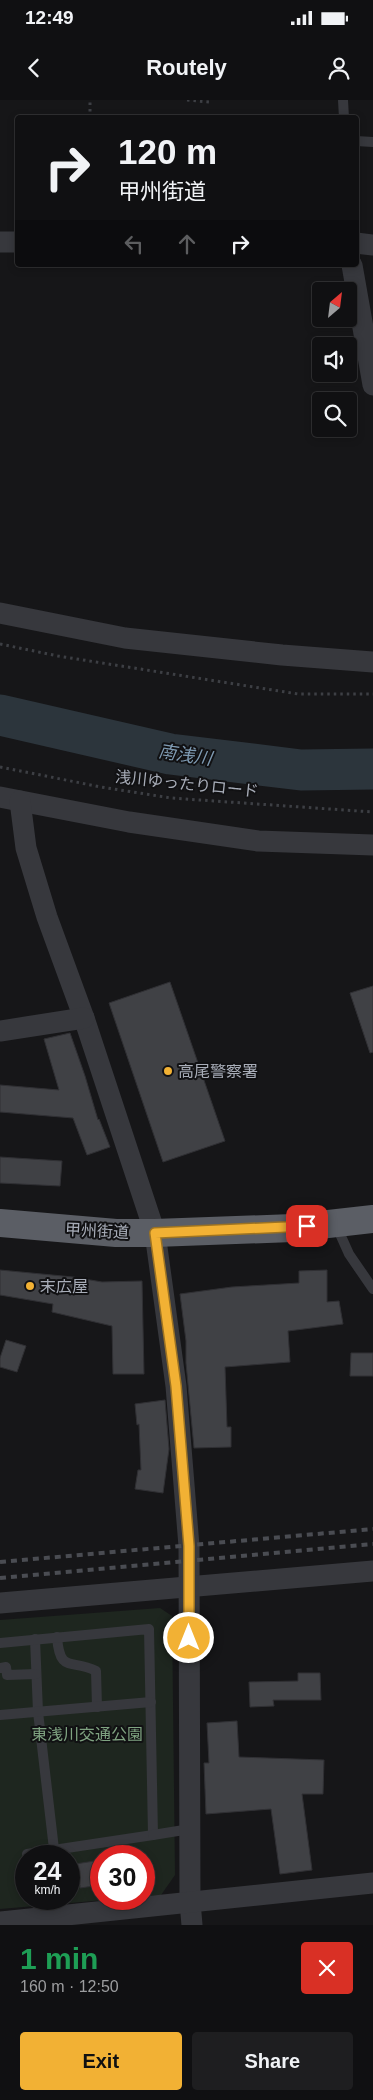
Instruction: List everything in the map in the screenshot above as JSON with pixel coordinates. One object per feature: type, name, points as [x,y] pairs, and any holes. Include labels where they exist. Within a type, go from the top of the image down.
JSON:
[{"type":"highway","name":"甲州街道","points":[[0,1223],[116,1233],[155,1233],[293,1228],[373,1219]]},
{"type":"street","points":[[0,242],[15,242]]},
{"type":"street","points":[[359,244],[373,245]]},
{"type":"street","points":[[352,267],[373,385]]},
{"type":"street","points":[[0,613],[125,638],[282,655],[373,662]]},
{"type":"street","points":[[192,1925],[190,1902],[189,1546],[176,1386],[155,1233],[84,1018],[47,917],[10,799],[129,822],[258,840],[373,845]]},
{"type":"street","points":[[0,1031],[34,1028],[84,1018]]},
{"type":"street","points":[[0,1603],[373,1571]]},
{"type":"street","points":[[0,1922],[373,1883]]},
{"type":"lane","points":[[343,100],[344,115]]},
{"type":"lane","points":[[359,141],[373,142]]},
{"type":"lane","points":[[336,1224],[348,1254],[373,1289]]},
{"type":"lane","points":[[0,1643],[150,1629],[153,1835]]},
{"type":"lane","points":[[57,1637],[59,1654],[65,1662],[90,1667],[96,1671],[97,1707]]},
{"type":"lane","points":[[35,1639],[38,1712],[54,1845]]},
{"type":"lane","points":[[0,1668],[6,1667],[7,1675],[36,1674]]},
{"type":"lane","points":[[0,1715],[151,1702]]},
{"type":"lane","points":[[80,1845],[190,1829]]},
{"type":"path","points":[[90,100],[90,115]]},
{"type":"path","points":[[187,100],[209,102],[209,100]]},
{"type":"path","points":[[0,644],[58,656],[298,694],[373,694]]},
{"type":"path","name":"浅川ゆったりロード","points":[[0,767],[101,787],[171,798],[373,812]]},
{"type":"green space","name":"東浅川交通公園","points":[[160,1608],[172,1616],[175,1875],[161,1895],[155,1895],[155,1845],[90,1845],[90,1901],[80,1902],[80,1845],[15,1845],[15,1908],[0,1909],[0,1620]]},
{"type":"building","points":[[170,982],[225,1141],[163,1162],[109,1003]]},
{"type":"building","points":[[373,986],[373,1052],[370,1053],[350,993]]},
{"type":"building","points":[[70,1033],[98,1120],[110,1147],[87,1155],[73,1118],[0,1112],[0,1085],[59,1090],[44,1039]]},
{"type":"building","points":[[0,1157],[62,1161],[60,1186],[0,1183]]},
{"type":"building","points":[[0,1270],[73,1277],[102,1282],[142,1281],[144,1374],[113,1374],[112,1326],[52,1312],[53,1304],[0,1295]]},
{"type":"building","points":[[327,1270],[327,1302],[339,1301],[343,1324],[288,1331],[290,1362],[225,1367],[227,1427],[231,1427],[231,1447],[194,1448],[186,1363],[186,1341],[180,1294],[232,1287],[299,1283],[299,1271]]},
{"type":"building","points":[[6,1340],[26,1346],[17,1372],[0,1367],[0,1358]]},
{"type":"building","points":[[351,1353],[373,1353],[373,1376],[350,1376]]},
{"type":"building","points":[[165,1400],[169,1449],[163,1493],[135,1489],[138,1470],[141,1470],[139,1424],[137,1425],[135,1404]]},
{"type":"building","points":[[298,1673],[320,1673],[321,1700],[273,1700],[274,1706],[250,1707],[249,1682],[298,1681]]},
{"type":"building","points":[[237,1721],[239,1757],[324,1760],[323,1794],[302,1794],[312,1870],[280,1874],[271,1809],[206,1814],[204,1763],[209,1763],[207,1723]]},
{"type":"building","points":[[90,1862],[90,1887],[80,1888],[80,1863]]},
{"type":"waterway","name":"南浅川","points":[[0,715],[170,754],[301,770],[373,769]]},
{"type":"railway","points":[[0,1562],[373,1529]]},
{"type":"railway","points":[[0,1578],[373,1544]]},
{"type":"place","name":"高尾警察署","points":[[168,1071]]},
{"type":"place","name":"末広屋","points":[[30,1286]]},
{"type":"route","points":[[189,1638],[190,1561],[176,1386],[155,1233],[307,1226]]}]
